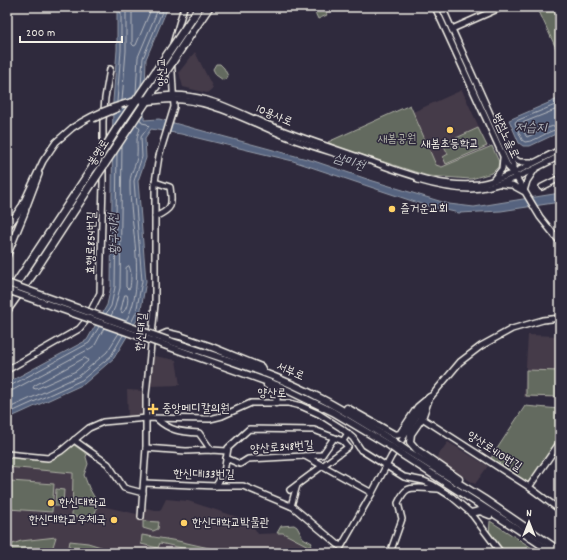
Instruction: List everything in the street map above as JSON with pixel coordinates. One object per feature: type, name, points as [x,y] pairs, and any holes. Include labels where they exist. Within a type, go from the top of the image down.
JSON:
[{"type":"highway","name":"봉영로","points":[[7,297],[118,127],[199,7]]},
{"type":"highway","name":"봉영로","points":[[7,310],[32,275],[208,7]]},
{"type":"main road","points":[[7,227],[23,209]]},
{"type":"main road","points":[[7,255],[23,209]]},
{"type":"main road","points":[[7,283],[168,344]]},
{"type":"main road","points":[[7,290],[168,344]]},
{"type":"main road","points":[[152,341],[156,341],[160,336],[167,333],[180,336],[260,367],[264,373]]},
{"type":"main road","name":"서부로","points":[[168,344],[304,397],[392,444]]},
{"type":"main road","name":"서부로","points":[[168,344],[264,373],[312,394],[354,417],[392,444]]},
{"type":"main road","points":[[218,364],[272,388],[277,395],[276,403]]},
{"type":"main road","points":[[312,394],[329,399],[395,436],[400,434],[418,407],[430,397]]},
{"type":"main road","points":[[430,397],[422,418],[410,438],[410,442],[413,447],[451,472],[484,499]]},
{"type":"main road","points":[[392,444],[553,553]]},
{"type":"main road","points":[[403,451],[484,499],[560,551]]},
{"type":"main road","points":[[471,513],[480,511],[485,512],[507,526],[519,530]]},
{"type":"street","name":"양산교","points":[[165,137],[173,111],[174,97],[172,50],[184,7]]},
{"type":"street","points":[[452,29],[502,7]]},
{"type":"street","points":[[436,9],[439,12],[442,8]]},
{"type":"street","name":"병점노을로","points":[[442,8],[462,51],[506,156]]},
{"type":"street","name":"병점노을로","points":[[436,9],[456,54],[506,156],[513,165],[515,174],[524,191],[540,217],[560,242]]},
{"type":"street","points":[[456,54],[459,50],[462,51]]},
{"type":"street","name":"효행로854번길","points":[[7,370],[79,329],[85,322],[100,293],[103,121],[110,69]]},
{"type":"street","name":"10용사로","points":[[23,209],[43,161],[56,142],[98,112],[112,107],[162,98],[174,97],[208,100],[292,135],[425,178],[464,184],[495,182],[560,156]]},
{"type":"street","name":"한신대길","points":[[141,517],[146,448],[146,396],[155,304],[155,182],[159,156],[165,137]]},
{"type":"street","name":"10용사로","points":[[536,165],[560,150]]},
{"type":"street","points":[[506,156],[519,162],[536,165],[529,176],[524,191],[512,185],[495,182],[502,169],[506,156]]},
{"type":"street","points":[[542,186],[560,178]]},
{"type":"street","points":[[155,182],[170,187],[172,202],[165,212],[155,217]]},
{"type":"street","points":[[430,397],[460,362],[481,346],[512,329],[543,320],[560,318]]},
{"type":"street","name":"한신대133번길","points":[[144,483],[243,486],[291,506],[311,521],[341,550],[391,457],[424,404],[430,397]]},
{"type":"street","name":"양산로","points":[[7,454],[48,458],[61,451],[94,425],[103,422],[147,418],[210,419],[222,416],[251,403],[288,403],[301,406],[319,414],[341,428],[348,433],[361,450],[404,477],[424,481],[440,489],[458,501],[471,513],[501,553]]},
{"type":"street","points":[[421,410],[422,418]]},
{"type":"street","points":[[157,418],[165,427],[183,432],[199,432],[211,450]]},
{"type":"street","name":"양산로410번길","points":[[422,418],[529,487],[560,510]]},
{"type":"street","name":"양산로348번길","points":[[227,451],[228,448],[249,429],[314,430],[343,441]]},
{"type":"street","points":[[290,490],[348,447],[343,441],[348,433]]},
{"type":"street","name":"양산로348번길","points":[[226,458],[240,464],[248,459],[322,455],[334,438]]},
{"type":"street","points":[[74,440],[108,464],[124,488],[143,493]]},
{"type":"street","points":[[529,487],[560,442]]},
{"type":"street","points":[[146,448],[186,451],[227,451],[224,472],[216,486]]},
{"type":"street","points":[[304,456],[372,493]]},
{"type":"street","points":[[291,506],[297,485]]},
{"type":"street","points":[[390,553],[402,519],[398,503],[406,490],[413,487],[422,489],[440,489]]},
{"type":"shaded area","points":[[195,52],[213,88],[207,93],[183,87],[179,72]]},
{"type":"shaded area","name":"새봄초등학교","points":[[462,90],[488,147],[442,167],[436,165],[413,112]]},
{"type":"shaded area","points":[[528,335],[560,336],[560,398],[524,397]]},
{"type":"shaded area","points":[[154,356],[176,360],[180,385],[151,386]]},
{"type":"shaded area","points":[[127,390],[144,391],[145,418],[128,419]]},
{"type":"shaded area","points":[[448,442],[488,466],[475,484],[435,459]]},
{"type":"shaded area","name":"한신대학교","points":[[7,455],[70,463],[97,505],[137,514],[137,506],[160,511],[166,499],[188,501],[250,521],[258,534],[283,533],[317,550],[320,553],[38,553],[22,541],[7,546]]},
{"type":"green space","points":[[323,7],[327,15],[318,19],[313,8]]},
{"type":"green space","points":[[537,7],[560,7],[560,57]]},
{"type":"green space","points":[[216,64],[220,64],[224,68],[228,76],[226,79],[223,80],[216,75],[213,69]]},
{"type":"green space","name":"새봄공원","points":[[410,105],[436,165],[442,167],[492,146],[499,162],[498,167],[492,173],[471,179],[428,176],[337,147],[328,142]]},
{"type":"green space","points":[[478,128],[487,146],[446,164],[443,157],[448,154],[443,144]]},
{"type":"green space","points":[[526,370],[560,371],[560,397],[526,396]]},
{"type":"green space","points":[[525,406],[560,409],[560,443],[529,487],[489,461]]},
{"type":"green space","points":[[74,445],[87,454],[86,457],[88,464],[84,475],[97,502],[95,514],[87,517],[72,516],[73,473],[7,467],[7,456],[49,460],[58,457]]},
{"type":"green space","points":[[10,481],[54,484],[52,512],[8,509]]},
{"type":"green space","points":[[56,489],[64,490],[63,506],[55,506]]},
{"type":"green space","points":[[143,521],[159,522],[158,529],[153,531],[143,528]]},
{"type":"green space","points":[[490,521],[540,553],[501,553],[489,536]]},
{"type":"green space","points":[[294,525],[297,527],[303,538],[312,543],[310,547],[283,533],[277,533],[281,526]]},
{"type":"green space","points":[[142,535],[178,541],[231,553],[204,553],[160,543],[158,548],[141,544]]},
{"type":"green space","points":[[56,537],[51,553],[7,553],[7,546],[21,541]]},
{"type":"green space","points":[[70,541],[88,543],[114,551],[115,553],[72,553],[69,546]]},
{"type":"water","name":"황구지천","points":[[117,7],[168,7],[146,59],[144,120],[159,119],[314,161],[449,204],[474,207],[560,193],[560,202],[501,211],[459,213],[424,205],[293,161],[181,134],[151,129],[145,138],[146,158],[138,181],[146,281],[140,315],[114,358],[84,384],[7,419],[7,383],[87,340],[107,305],[111,287],[113,101],[117,50]]},
{"type":"water","name":"저습지","points":[[560,98],[560,132],[530,146],[523,146],[519,143],[509,120]]},
{"type":"place","name":"새봄초등학교","points":[[450,130]]},
{"type":"place","name":"즐거운교회","points":[[392,209]]},
{"type":"place","name":"중앙메디칼의원","points":[[153,409]]},
{"type":"place","name":"한신대학교","points":[[51,503]]},
{"type":"place","name":"한신대학교우체국","points":[[114,520]]},
{"type":"place","name":"한신대학교박물관","points":[[184,523]]},
{"type":"water label","name":"삼미천","points":[[349,163]]}]
